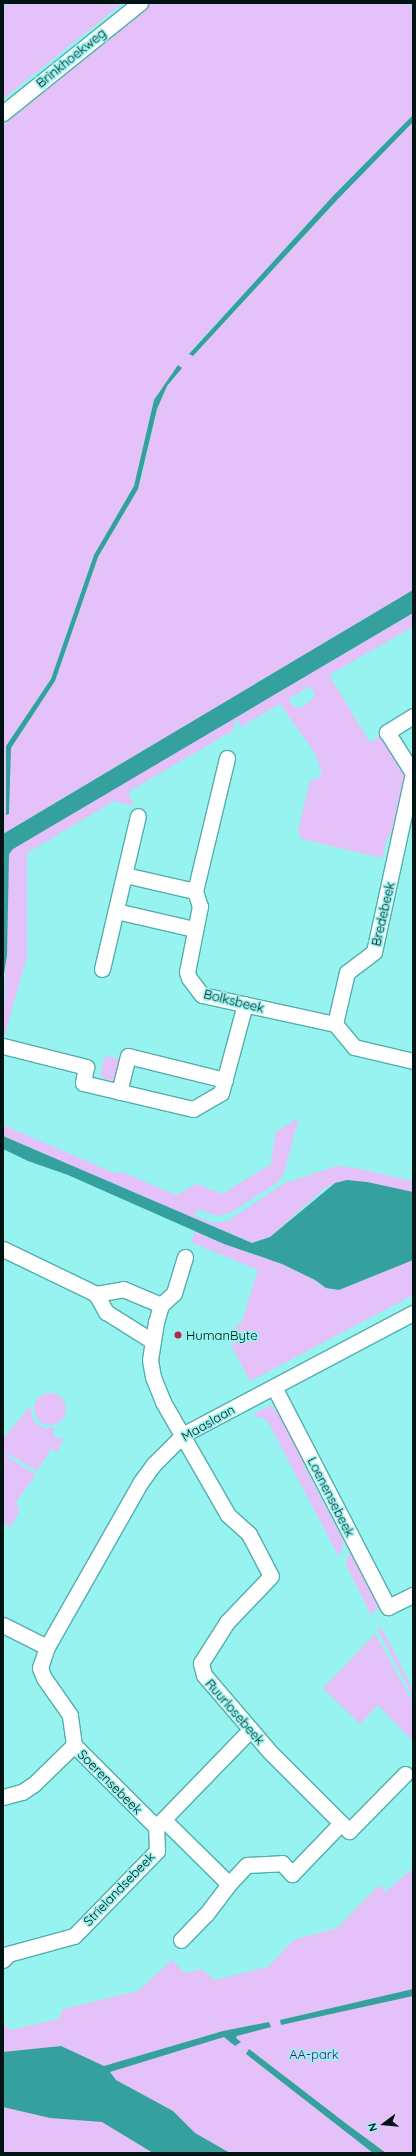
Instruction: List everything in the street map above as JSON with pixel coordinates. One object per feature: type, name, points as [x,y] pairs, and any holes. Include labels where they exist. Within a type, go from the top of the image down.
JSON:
[{"type":"street","name":"Brinkhoekweg","points":[[3,113],[140,3]]},
{"type":"street","name":"Bredebeek","points":[[335,1024],[347,972],[374,952],[406,844],[413,773],[387,732],[413,716]]},
{"type":"street","name":"Bolksbeek","points":[[227,758],[195,891],[200,906],[194,929],[195,938],[187,972],[196,990],[202,995],[335,1024]]},
{"type":"street","points":[[102,969],[138,816]]},
{"type":"street","points":[[125,875],[195,891]]},
{"type":"street","points":[[116,911],[194,929]]},
{"type":"street","points":[[3,1046],[86,1067],[83,1083],[193,1109],[221,1093],[226,1080],[245,1004]]},
{"type":"street","points":[[335,1024],[354,1047],[413,1061]]},
{"type":"street","points":[[119,1092],[128,1056],[226,1080]]},
{"type":"street","points":[[5,1255],[96,1294],[123,1289],[161,1305]]},
{"type":"street","points":[[184,1434],[167,1410],[154,1383],[150,1360],[152,1340],[161,1305],[174,1293],[185,1257]]},
{"type":"street","points":[[96,1294],[106,1312],[152,1340]]},
{"type":"street","name":"Maaslaan","points":[[47,1647],[140,1483],[154,1464],[184,1434],[413,1313]]},
{"type":"street","name":"Loenensebeek","points":[[274,1387],[388,1607],[413,1595]]},
{"type":"street","name":"Ruurlosebeek","points":[[184,1434],[228,1515],[248,1534],[271,1576],[227,1622],[201,1663],[204,1675],[250,1729],[341,1823]]},
{"type":"street","points":[[3,1625],[47,1647]]},
{"type":"street","name":"Soerensebeek","points":[[47,1647],[40,1668],[44,1678],[70,1715],[74,1745],[160,1824],[230,1884]]},
{"type":"street","points":[[160,1824],[250,1729]]},
{"type":"street","points":[[3,1797],[22,1792],[34,1784],[74,1745]]},
{"type":"street","points":[[181,1940],[206,1914],[247,1865],[282,1864],[292,1874],[341,1823],[349,1831],[405,1774]]},
{"type":"street","name":"Strielandsebeek","points":[[3,1960],[8,1954],[74,1936],[157,1851],[160,1824]]},
{"type":"green space","points":[[3,3],[123,3],[3,99]]},
{"type":"green space","points":[[151,3],[413,3],[413,115],[333,196],[189,353],[193,356],[337,200],[413,122],[413,590],[3,834],[3,125]],"holes":[[[167,386],[157,409],[141,480],[98,557],[55,681],[11,748],[9,814],[6,815],[6,746],[51,679],[94,555],[134,486],[154,400]]]},
{"type":"green space","points":[[413,613],[413,627],[329,675],[369,741],[374,741],[380,734],[406,777],[393,836],[388,835],[382,858],[301,839],[298,830],[310,781],[319,778],[322,772],[313,750],[280,704],[240,727],[238,719],[234,722],[234,730],[128,792],[134,806],[114,801],[27,853],[27,957],[3,1041],[9,853],[16,846]],"holes":[[[310,686],[315,695],[313,699],[300,708],[293,706],[288,699]]]},
{"type":"green space","points":[[105,1056],[120,1059],[114,1081],[100,1077]]},
{"type":"green space","points":[[299,1118],[284,1173],[278,1182],[230,1213],[217,1216],[198,1209],[195,1216],[214,1223],[228,1221],[285,1183],[337,1166],[355,1168],[413,1181],[413,1192],[347,1180],[326,1187],[270,1237],[252,1243],[3,1136],[3,1125],[114,1173],[122,1172],[176,1195],[197,1184],[222,1194],[273,1163],[271,1160],[276,1132]]},
{"type":"green space","points":[[195,1231],[224,1244],[282,1264],[315,1280],[326,1288],[339,1290],[413,1260],[413,1295],[250,1381],[231,1345],[238,1323],[241,1324],[258,1270],[191,1242]]},
{"type":"green space","points":[[50,1393],[59,1396],[63,1400],[66,1409],[63,1418],[59,1422],[50,1425],[41,1422],[37,1418],[34,1409],[37,1400],[41,1396]]},
{"type":"green space","points":[[272,1405],[275,1411],[279,1409],[304,1457],[304,1466],[344,1542],[339,1557],[267,1420],[254,1416],[255,1413]]},
{"type":"green space","points":[[30,1406],[33,1421],[46,1429],[55,1427],[53,1433],[55,1438],[64,1438],[57,1452],[51,1449],[37,1471],[8,1454],[6,1456],[36,1475],[16,1503],[20,1510],[10,1528],[3,1522],[3,1439]]},
{"type":"green space","points":[[354,1550],[380,1607],[373,1611],[372,1617],[346,1565],[349,1552]]},
{"type":"green space","points":[[379,1625],[393,1649],[413,1690],[413,1696],[378,1631]]},
{"type":"green space","points":[[375,1634],[413,1702],[413,1741],[378,1705],[360,1724],[323,1688]]},
{"type":"green space","name":"AA-park","points":[[413,1868],[413,2153],[3,2153],[3,2023],[10,2030],[58,2019],[63,2009],[138,1991],[172,1960],[185,1973],[202,1969],[214,1980],[268,1967],[293,1940],[337,1928],[379,1885],[386,1892]]},
{"type":"water","points":[[413,115],[413,122],[337,200],[193,356],[189,354],[333,196]]},
{"type":"water","points":[[178,365],[182,368],[167,386],[157,409],[138,489],[98,557],[55,681],[11,748],[9,814],[6,815],[6,746],[51,679],[94,555],[134,486],[154,400]]},
{"type":"water","points":[[413,590],[413,613],[13,849],[9,854],[7,955],[3,980],[3,834]]},
{"type":"water","points":[[3,1136],[252,1243],[270,1237],[335,1183],[347,1180],[367,1182],[413,1192],[413,1260],[339,1290],[326,1288],[315,1280],[282,1264],[224,1244],[68,1175],[28,1161],[3,1149]]},
{"type":"water","points":[[413,1989],[413,1996],[281,2025],[280,2020]]},
{"type":"water","points":[[269,2022],[271,2027],[237,2036],[236,2038],[241,2042],[235,2046],[224,2037],[110,2072],[116,2080],[173,2111],[195,2133],[230,2153],[153,2153],[102,2122],[50,2118],[3,2107],[3,2052],[61,2046],[104,2066],[223,2031]]},
{"type":"water","points":[[249,2049],[386,2153],[373,2153],[246,2054]]},
{"type":"place","name":"HumanByte","points":[[178,1335]]}]
